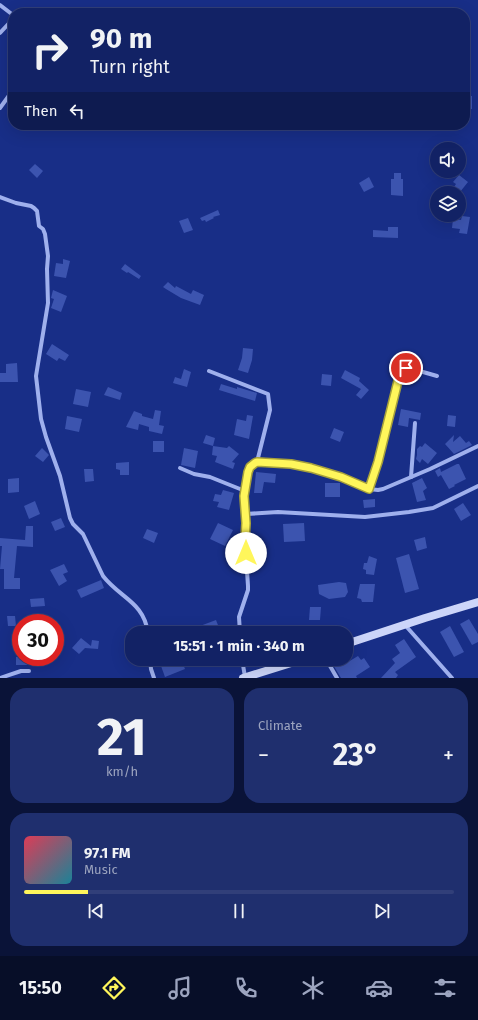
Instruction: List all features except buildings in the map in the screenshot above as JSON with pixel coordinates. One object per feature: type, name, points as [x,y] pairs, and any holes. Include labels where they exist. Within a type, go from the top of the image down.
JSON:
[{"type":"street","points":[[0,5],[8,11]]},
{"type":"street","points":[[0,32],[8,24]]},
{"type":"street","points":[[0,108],[8,97]]},
{"type":"street","points":[[0,197],[34,208],[37,211],[39,226],[43,229],[45,234],[48,256],[48,303],[36,376],[41,419],[60,476],[70,518],[86,539],[92,556],[103,576],[135,605],[143,616],[146,626]]},
{"type":"street","points":[[369,489],[378,462],[400,373],[406,368],[409,368],[437,376]]},
{"type":"street","points":[[209,371],[268,394],[270,410],[257,462]]},
{"type":"street","points":[[411,477],[415,424]]},
{"type":"street","points":[[240,626],[239,617],[248,586],[245,541],[246,514],[244,501],[250,467],[257,462],[291,464],[311,468],[341,477],[369,489],[378,490],[430,470],[478,446]]},
{"type":"street","points":[[180,468],[245,490]]},
{"type":"street","points":[[246,514],[278,512],[365,517],[409,512],[433,508],[478,486]]},
{"type":"street","points":[[353,642],[478,602]]},
{"type":"street","points":[[405,625],[452,678]]},
{"type":"street","points":[[150,666],[154,678]]},
{"type":"street","points":[[245,666],[249,677],[283,666]]},
{"type":"street","points":[[330,666],[337,678]]},
{"type":"street","points":[[0,678],[21,671],[29,671]]},
{"type":"route","points":[[246,553],[244,496],[250,467],[257,462],[291,464],[341,477],[369,489],[378,462],[400,373],[406,368]]}]
